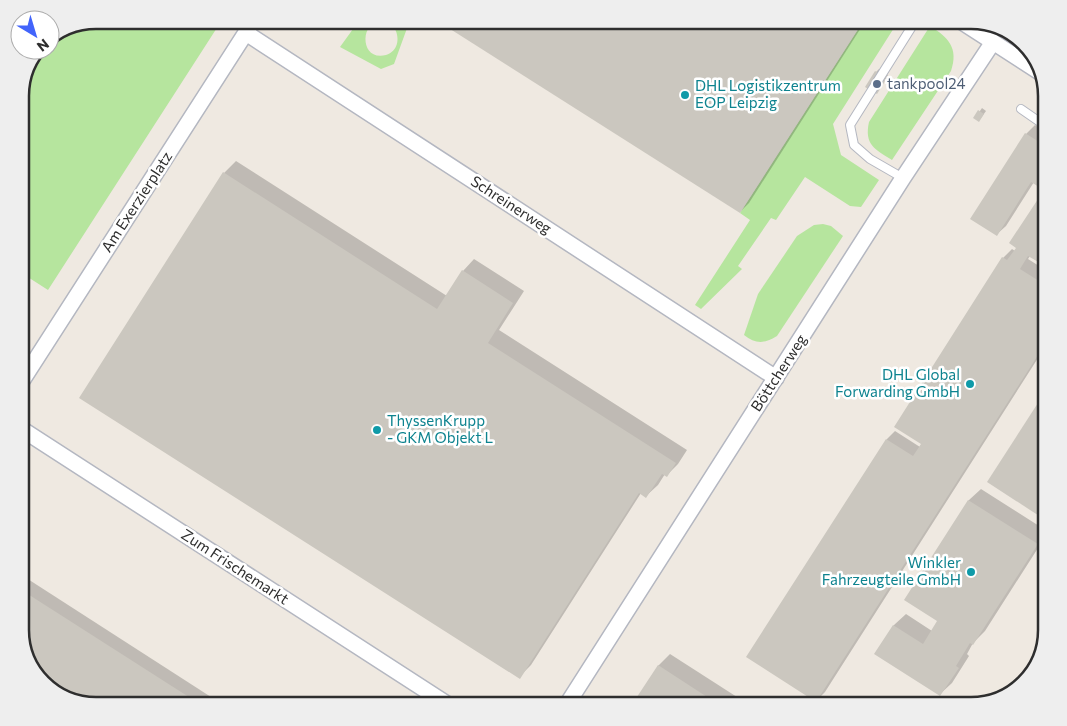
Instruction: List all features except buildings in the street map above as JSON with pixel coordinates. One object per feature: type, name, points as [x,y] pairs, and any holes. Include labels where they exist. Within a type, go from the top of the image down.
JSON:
[{"type":"street","name":"Am Exerzierplatz","points":[[29,370],[248,29]]},
{"type":"street","name":"Schreinerweg","points":[[254,29],[776,378]]},
{"type":"street","points":[[973,29],[1031,67]]},
{"type":"street","name":"Böttcherweg","points":[[572,697],[903,178],[993,42]]},
{"type":"street","name":"Zum Frischemarkt","points":[[29,434],[436,697]]},
{"type":"lane","points":[[903,178],[870,159],[854,145],[850,125],[910,29]]},
{"type":"lane","points":[[1020,110],[1038,121]]},
{"type":"green space","points":[[216,29],[48,290],[29,278],[29,91],[34,70],[39,60],[60,60],[60,39],[83,30]]},
{"type":"green space","points":[[353,29],[368,29],[366,44],[370,51],[376,55],[386,55],[393,51],[397,44],[395,29],[407,29],[394,64],[381,69],[340,47]]},
{"type":"green space","points":[[858,29],[893,29],[833,124],[841,155],[879,180],[861,207],[850,206],[805,177],[776,220],[771,218],[738,266],[742,269],[701,309],[695,305],[750,220],[740,213]]},
{"type":"green space","points":[[928,29],[934,29],[942,34],[953,50],[954,56],[951,71],[892,160],[872,146],[868,136],[869,122]]},
{"type":"green space","points":[[823,224],[831,226],[843,236],[777,336],[764,342],[748,338],[744,335],[758,294],[797,236],[814,225]]},
{"type":"place","name":"tankpool24","points":[[877,84]]},
{"type":"place","name":"DHL Logistikzentrum EOP Leipzig","points":[[685,95]]},
{"type":"place","name":"DHL Global Forwarding GmbH","points":[[970,384]]},
{"type":"place","name":"ThyssenKrupp - GKM Objekt L","points":[[377,430]]},
{"type":"place","name":"Winkler Fahrzeugteile GmbH","points":[[971,572]]}]
